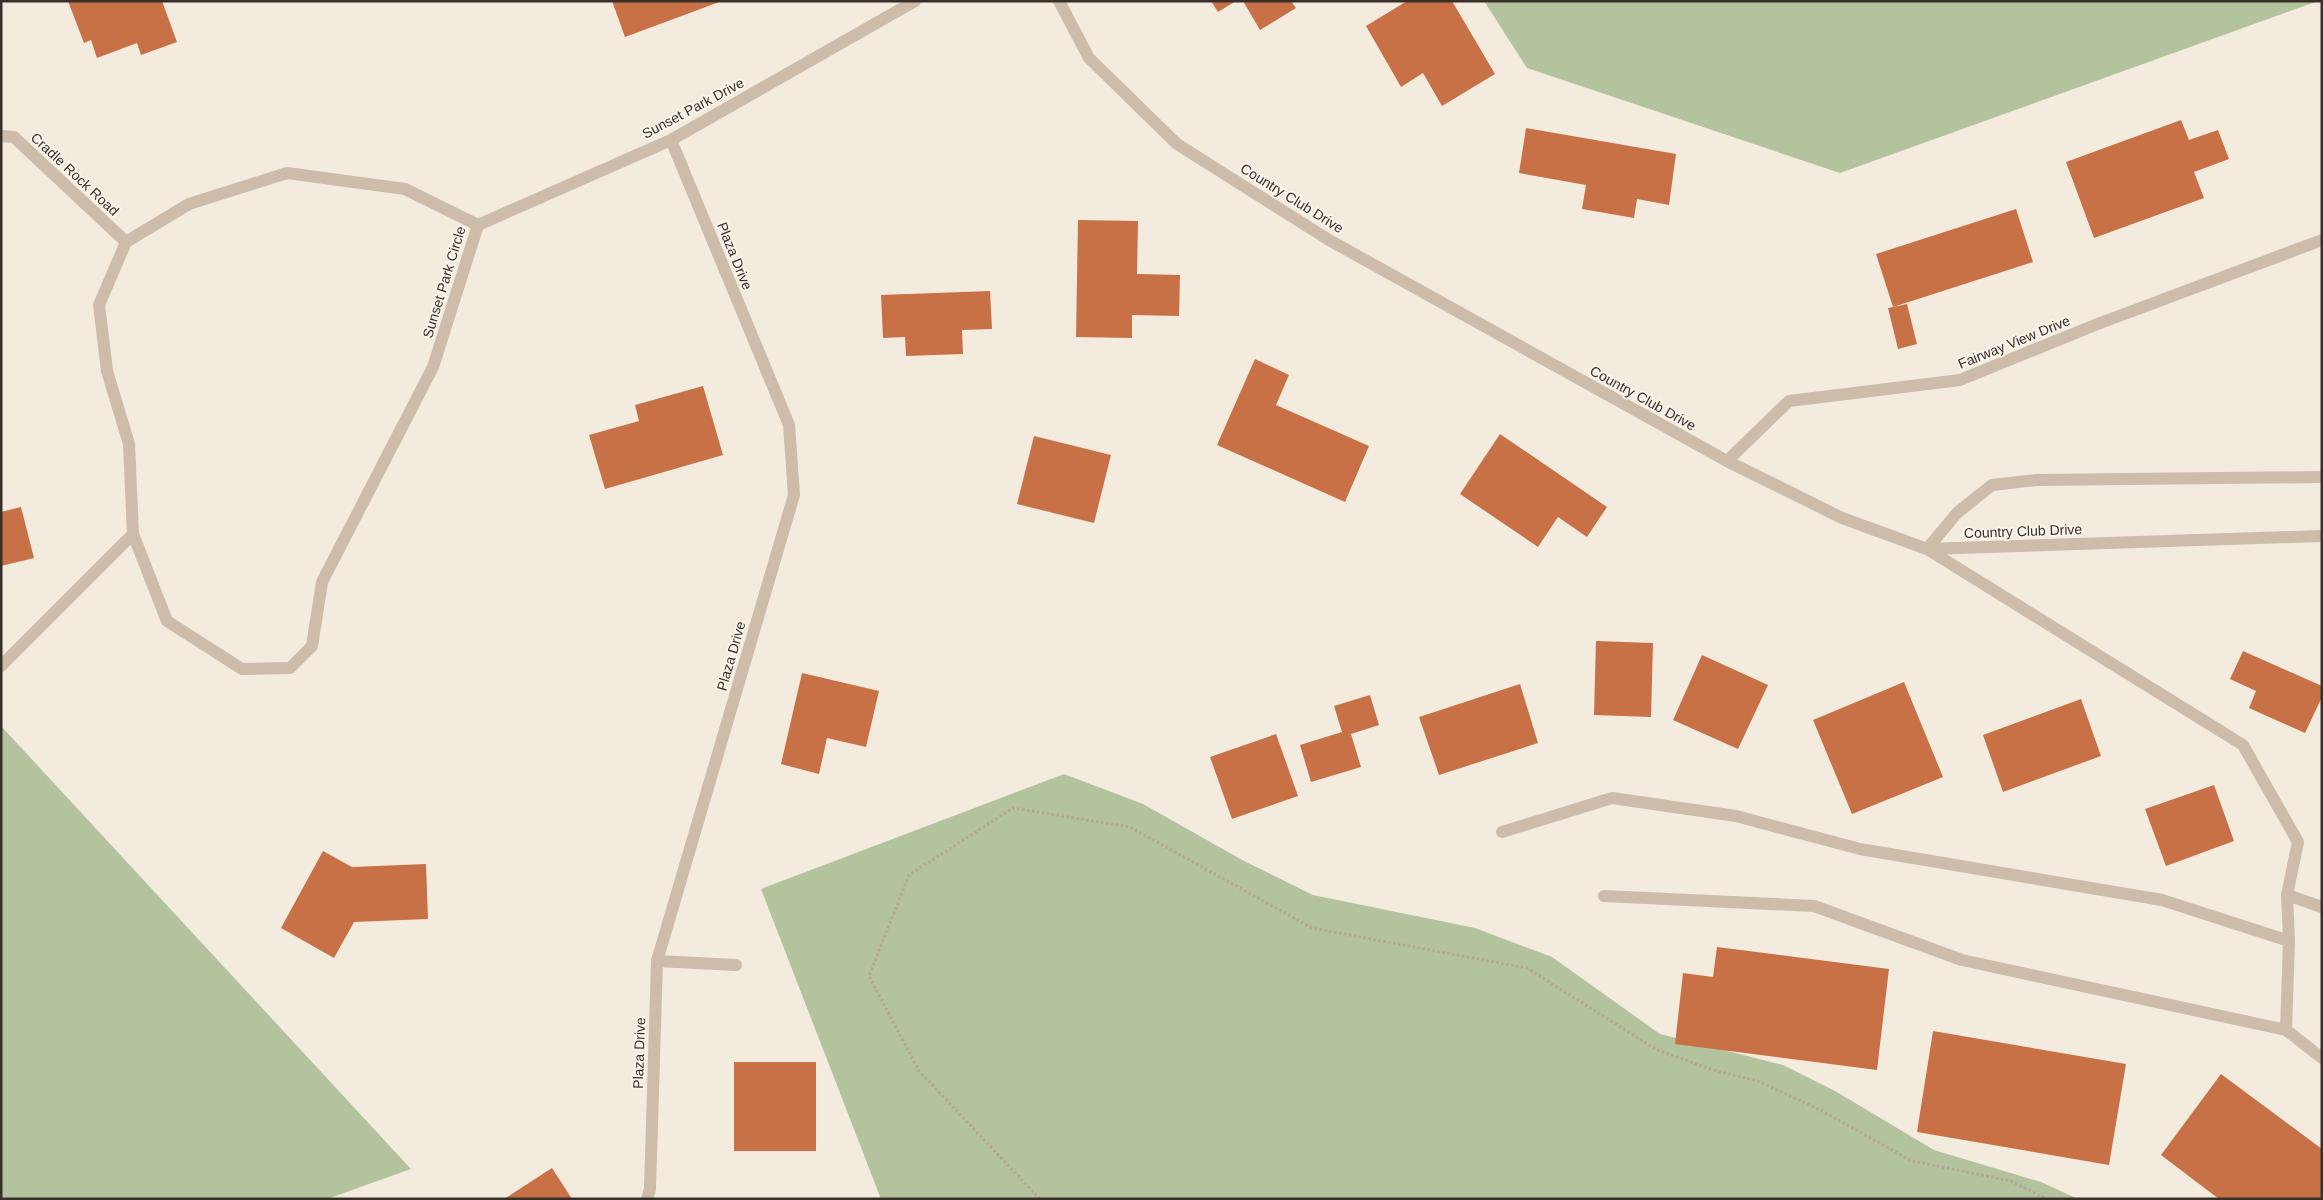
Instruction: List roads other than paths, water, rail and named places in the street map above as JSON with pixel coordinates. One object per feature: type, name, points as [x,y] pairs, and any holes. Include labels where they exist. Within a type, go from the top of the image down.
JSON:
[{"type":"street","name":"Sunset Park Drive","points":[[478,225],[671,140],[915,1]]},
{"type":"street","name":"Country Club Drive","points":[[1059,1],[1089,58],[1177,144],[1329,240],[1727,461],[1842,518],[1927,549],[2322,536]]},
{"type":"street","name":"Cradle Rock Road","points":[[1,136],[14,138],[126,242]]},
{"type":"street","name":"Plaza Drive","points":[[647,1199],[650,1189],[657,961],[794,495],[789,425],[671,140]]},
{"type":"street","name":"Sunset Park Circle","points":[[287,173],[404,189],[478,225],[433,367],[322,582],[312,646],[290,668],[242,669],[167,621],[133,534],[129,444],[107,371],[99,305],[126,242],[189,204],[287,173]]},
{"type":"street","name":"Fairway View Drive","points":[[1727,461],[1789,401],[1960,380],[2095,325],[2322,240]]},
{"type":"street","points":[[2286,1030],[2289,941],[2287,895],[2298,842],[2243,745],[1927,549],[1957,513],[1992,484],[2036,480],[2322,477]]},
{"type":"street","points":[[1,666],[133,534]]},
{"type":"street","points":[[1502,832],[1612,798],[1736,816],[1860,849],[2162,900],[2289,941]]},
{"type":"street","points":[[2287,895],[2322,907]]},
{"type":"street","points":[[1604,896],[1814,906],[1962,960],[2286,1030],[2322,1058]]},
{"type":"street","points":[[657,961],[736,965]]}]
